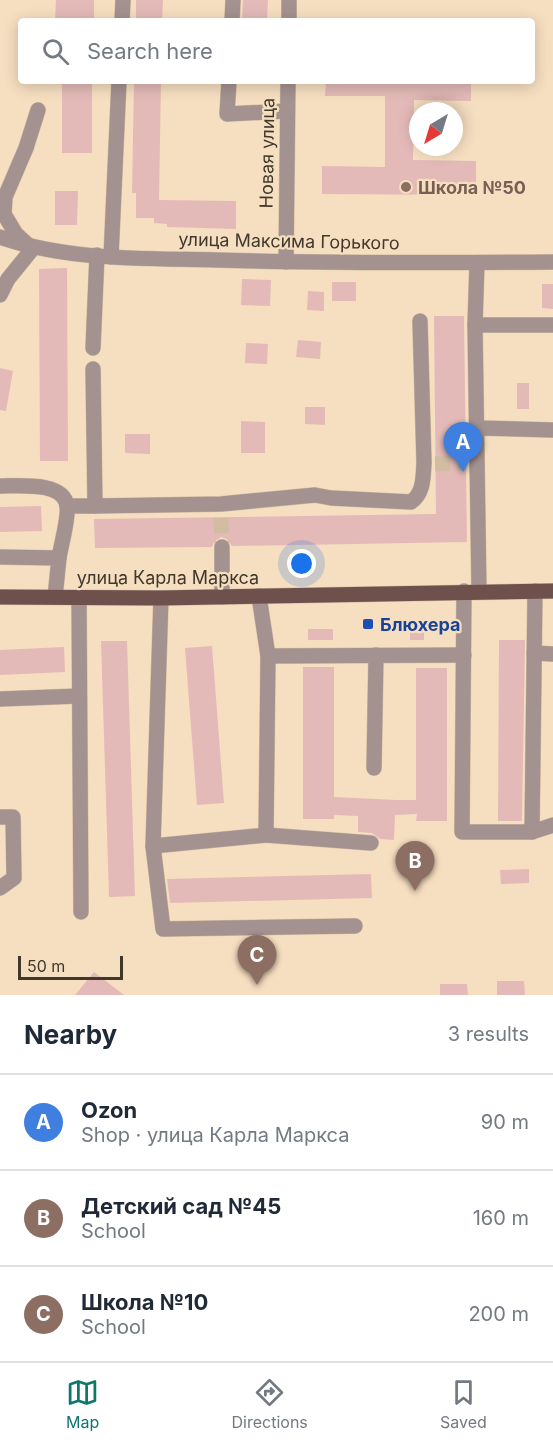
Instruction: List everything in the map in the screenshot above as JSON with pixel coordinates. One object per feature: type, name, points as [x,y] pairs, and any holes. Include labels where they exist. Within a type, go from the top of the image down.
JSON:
[{"type":"main road","name":"улица Карла Маркса","points":[[0,597],[161,598],[553,591]]},
{"type":"street","points":[[122,18],[123,0]]},
{"type":"street","points":[[232,18],[233,0]]},
{"type":"street","points":[[289,0],[289,18]]},
{"type":"street","points":[[93,348],[104,256],[119,84]]},
{"type":"street","points":[[229,84],[227,114],[287,111]]},
{"type":"street","name":"Новая улица","points":[[286,262],[288,84]]},
{"type":"street","points":[[29,246],[16,234],[4,214],[5,197],[26,148],[38,110]]},
{"type":"street","points":[[0,231],[29,246]]},
{"type":"street","points":[[0,237],[29,246]]},
{"type":"street","points":[[0,295],[29,246]]},
{"type":"street","name":"улица Максима Горького","points":[[29,246],[104,256],[286,262],[553,262]]},
{"type":"street","points":[[477,263],[477,428],[472,464],[472,591],[464,655],[462,832],[532,832],[553,825]]},
{"type":"street","points":[[67,506],[221,511],[315,495],[331,498],[411,502],[415,499],[430,464],[420,321]]},
{"type":"street","points":[[476,325],[553,326]]},
{"type":"street","points":[[93,369],[95,506]]},
{"type":"street","points":[[477,428],[553,430]]},
{"type":"street","points":[[0,486],[38,486],[53,489],[62,496],[67,506],[55,597]]},
{"type":"street","points":[[222,547],[222,597]]},
{"type":"street","points":[[0,557],[59,558]]},
{"type":"street","points":[[532,832],[535,591]]},
{"type":"street","points":[[259,596],[268,656],[266,835]]},
{"type":"street","points":[[79,597],[81,912]]},
{"type":"street","points":[[161,598],[153,846],[164,929],[355,926]]},
{"type":"street","points":[[534,653],[553,654]]},
{"type":"street","points":[[375,768],[376,655]]},
{"type":"street","points":[[268,656],[464,655]]},
{"type":"street","points":[[0,699],[79,696]]},
{"type":"street","points":[[0,817],[14,817],[14,878],[0,888]]},
{"type":"street","points":[[153,846],[266,835],[371,843]]},
{"type":"building","points":[[56,0],[94,0],[94,18],[55,18]]},
{"type":"building","points":[[136,0],[163,0],[162,18],[136,18]]},
{"type":"building","points":[[243,0],[268,0],[267,18],[242,18]]},
{"type":"building","points":[[62,84],[92,84],[92,153],[62,153]]},
{"type":"building","points":[[134,84],[161,84],[159,200],[236,201],[236,229],[167,227],[167,224],[154,223],[154,218],[136,218],[136,193],[132,193]]},
{"type":"building","points":[[326,84],[471,84],[471,101],[414,100],[414,102],[409,102],[409,156],[413,156],[413,160],[476,161],[476,195],[322,194],[322,166],[385,167],[385,96],[325,96]]},
{"type":"building","points":[[55,191],[78,191],[77,225],[55,225]]},
{"type":"building","points":[[67,268],[68,461],[40,461],[39,269]]},
{"type":"building","points":[[242,279],[271,280],[270,306],[241,305]]},
{"type":"building","points":[[332,282],[356,282],[356,301],[332,301]]},
{"type":"building","points":[[542,284],[553,284],[553,309],[542,308]]},
{"type":"building","points":[[308,291],[324,292],[324,311],[307,310]]},
{"type":"building","points":[[434,316],[464,316],[467,542],[232,546],[227,539],[221,537],[214,542],[212,547],[95,548],[94,519],[436,514]]},
{"type":"building","points":[[298,340],[321,342],[320,359],[296,357]]},
{"type":"building","points":[[246,343],[268,344],[267,364],[245,363]]},
{"type":"building","points":[[0,368],[13,371],[6,411],[0,410]]},
{"type":"building","points":[[517,383],[529,383],[529,409],[517,409]]},
{"type":"building","points":[[305,407],[325,407],[325,425],[305,424]]},
{"type":"building","points":[[241,421],[265,422],[265,453],[241,453]]},
{"type":"building","points":[[125,434],[150,434],[150,454],[125,453]]},
{"type":"building","points":[[41,506],[42,531],[0,532],[0,507]]},
{"type":"building","points":[[308,629],[333,629],[333,640],[308,640]]},
{"type":"building","points":[[410,629],[424,629],[424,640],[410,640]]},
{"type":"building","points":[[499,640],[525,640],[522,821],[498,821]]},
{"type":"building","points":[[101,641],[127,641],[135,896],[109,897]]},
{"type":"building","points":[[212,646],[224,803],[197,805],[185,648]]},
{"type":"building","points":[[64,647],[65,672],[0,675],[0,650]]},
{"type":"building","points":[[303,667],[334,667],[334,797],[396,800],[416,800],[416,668],[447,668],[447,821],[416,821],[417,814],[395,815],[394,840],[380,839],[372,833],[358,832],[358,816],[334,815],[334,819],[303,819]]},
{"type":"building","points":[[529,869],[529,883],[501,884],[500,870]]},
{"type":"building","points":[[371,874],[372,898],[170,903],[167,879]]},
{"type":"building","points":[[94,972],[124,995],[75,995]]},
{"type":"building","points":[[497,981],[524,981],[525,995],[497,995]]},
{"type":"building","points":[[440,984],[467,984],[468,995],[440,995]]},
{"type":"tunnel","points":[[435,464],[466,463]]},
{"type":"tunnel","points":[[221,518],[222,547]]},
{"type":"place","name":"Школа №50","points":[[406,187]]},
{"type":"place","name":"Ozon","points":[[463,472]]},
{"type":"place","name":"Блюхера","points":[[368,624]]},
{"type":"place","name":"Детский сад №45","points":[[415,891]]},
{"type":"place","name":"Школа №10","points":[[257,985]]}]
